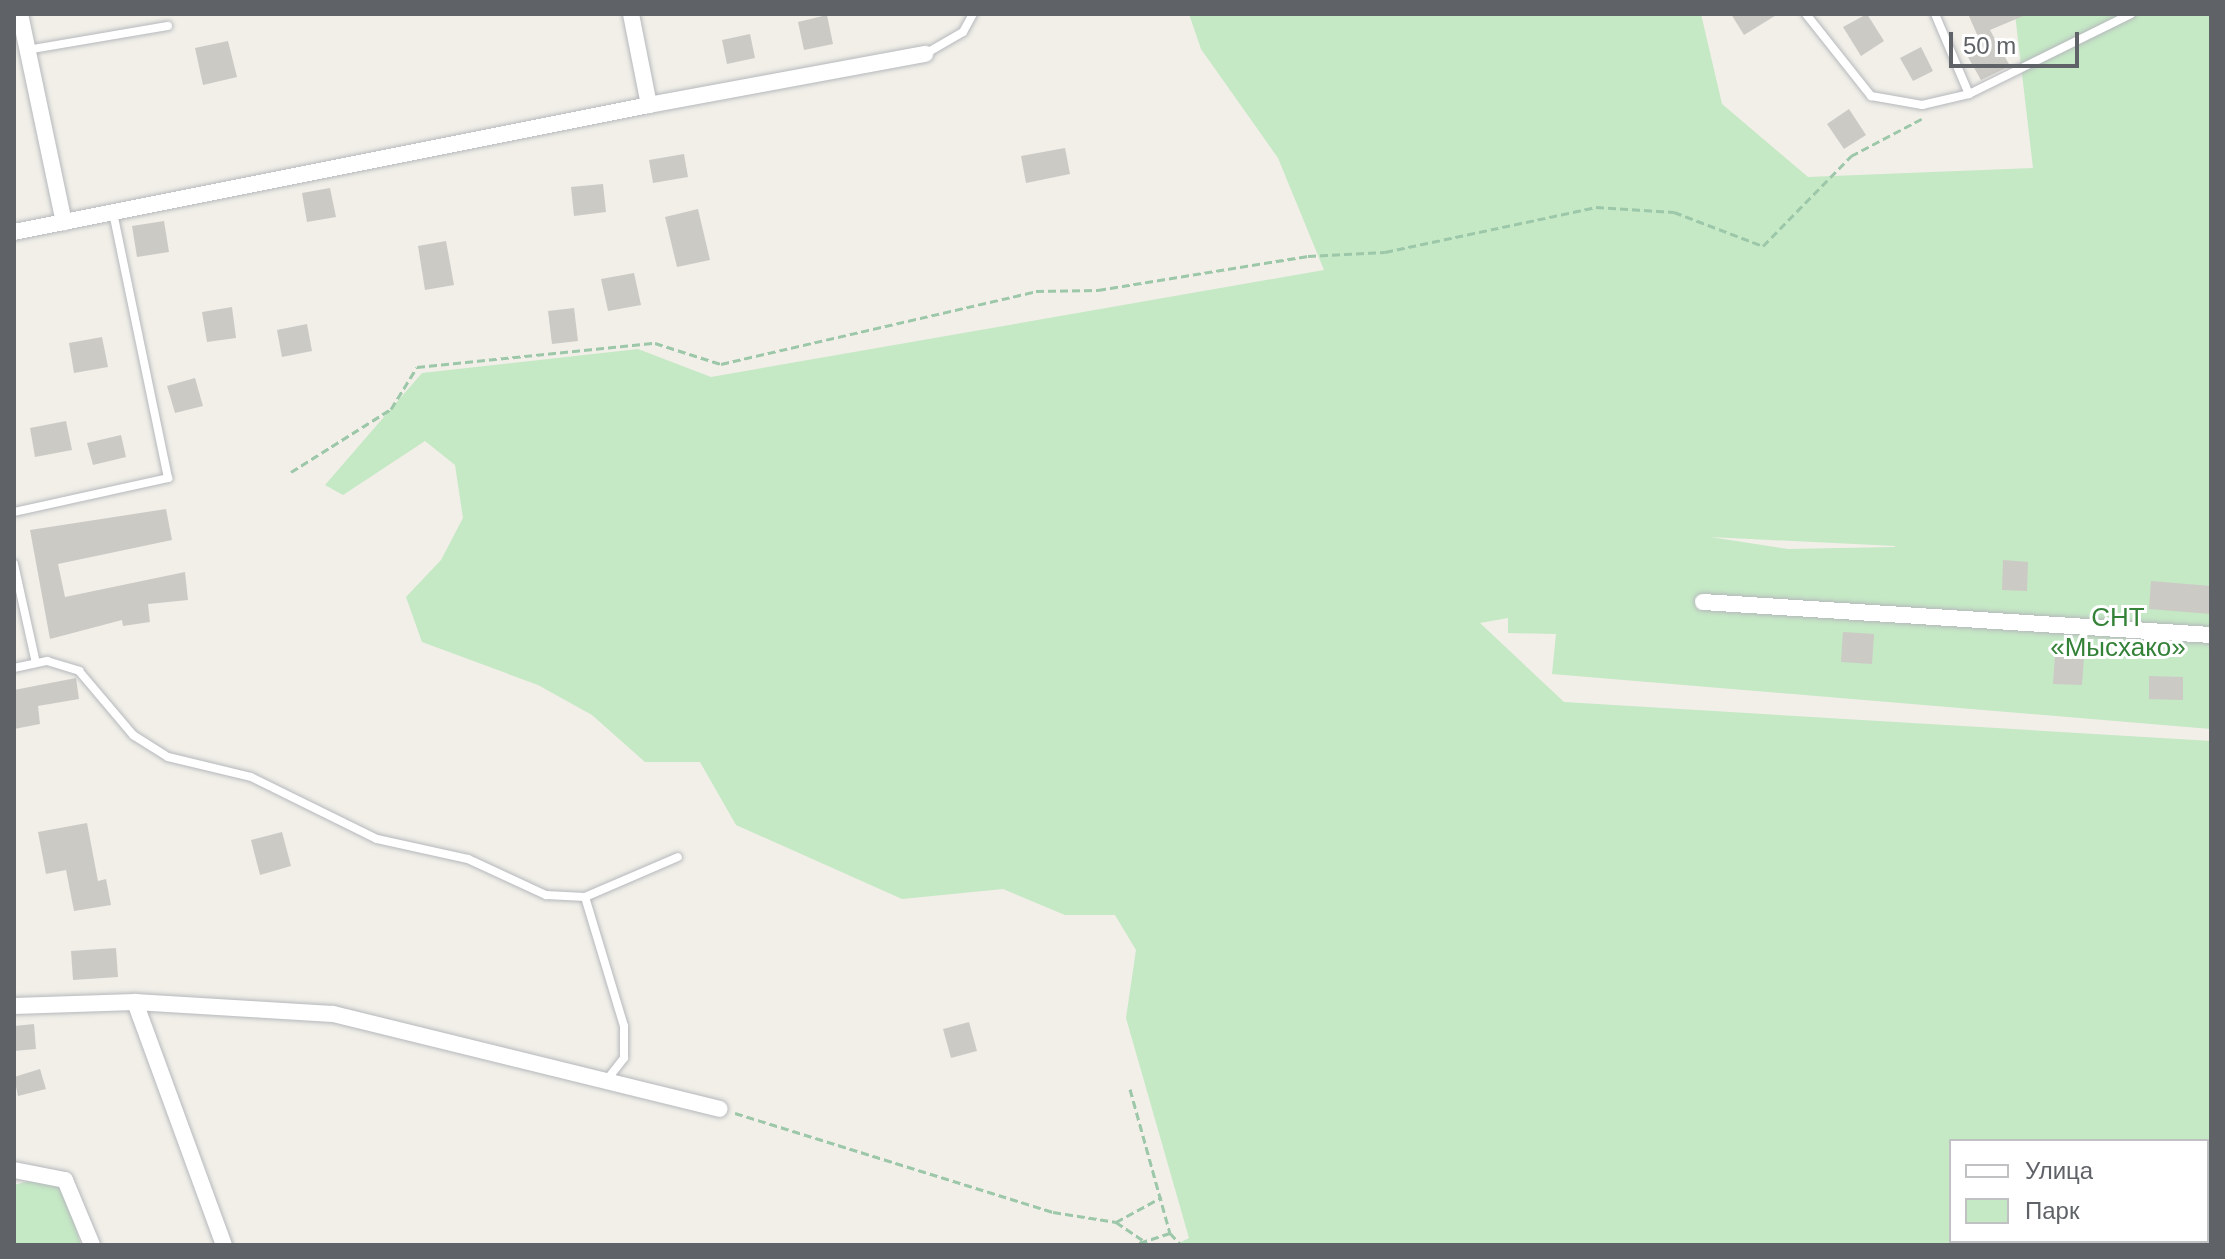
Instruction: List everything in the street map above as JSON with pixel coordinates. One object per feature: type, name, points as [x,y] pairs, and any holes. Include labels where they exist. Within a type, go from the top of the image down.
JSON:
[{"type":"street","points":[[20,14],[64,222]]},
{"type":"street","points":[[631,14],[649,105]]},
{"type":"street","points":[[14,232],[649,105],[925,54]]},
{"type":"street","points":[[1703,602],[2211,635]]},
{"type":"street","points":[[135,1002],[224,1245]]},
{"type":"street","points":[[14,1006],[135,1002],[333,1014],[720,1109]]},
{"type":"street","points":[[14,1170],[65,1180],[92,1245]]},
{"type":"lane","points":[[925,54],[963,32],[973,14]]},
{"type":"lane","points":[[1806,14],[1871,96],[1922,105],[1969,94],[2131,14]]},
{"type":"lane","points":[[1935,14],[1969,94]]},
{"type":"lane","points":[[27,50],[168,26]]},
{"type":"lane","points":[[14,512],[168,478],[113,212]]},
{"type":"lane","points":[[14,564],[36,663]]},
{"type":"lane","points":[[14,668],[36,663],[79,671],[133,735],[168,757],[251,777],[386,843],[468,859],[546,895],[585,897],[678,857]]},
{"type":"lane","points":[[585,897],[626,1042],[607,1080]]},
{"type":"path","points":[[291,472],[391,409],[417,367],[655,343],[721,364],[1036,291],[1098,290],[1308,256],[1385,252],[1596,207],[1674,212],[1763,246],[1851,156],[1930,114]]},
{"type":"path","points":[[1130,1089],[1163,1197],[1170,1233],[1181,1245]]},
{"type":"path","points":[[720,1109],[1053,1212],[1116,1222],[1143,1240]]},
{"type":"path","points":[[1116,1222],[1163,1197]]},
{"type":"path","points":[[1134,1245],[1170,1233]]},
{"type":"green space","name":"СНТ «Мысхако»","points":[[1189,14],[1701,14],[1722,104],[1808,177],[2033,168],[2015,14],[2211,14],[2211,729],[1552,674],[1556,634],[1508,633],[1508,618],[1480,623],[1564,702],[2211,741],[2211,1245],[1175,1245],[1189,1238],[1126,1018],[1136,950],[1115,915],[1065,915],[1003,889],[902,899],[736,825],[700,762],[645,762],[592,715],[538,685],[422,642],[406,597],[441,560],[463,518],[455,465],[425,441],[343,495],[325,485],[422,373],[638,349],[711,377],[1324,270],[1278,158],[1201,49]],"holes":[[[1710,537],[1895,546],[1788,549]]]},
{"type":"green space","points":[[59,1173],[81,1245],[14,1245],[14,1185]]},
{"type":"building","points":[[1731,14],[1778,14],[1744,35]]},
{"type":"building","points":[[1867,14],[1884,41],[1861,56],[1843,27]]},
{"type":"building","points":[[1968,14],[2028,14],[1990,30],[2010,66],[1981,80],[1968,57],[1983,48]]},
{"type":"building","points":[[827,15],[833,44],[804,50],[798,22]]},
{"type":"building","points":[[750,34],[755,58],[727,64],[722,40]]},
{"type":"building","points":[[228,41],[237,77],[203,85],[195,48]]},
{"type":"building","points":[[1921,47],[1933,71],[1913,81],[1900,58]]},
{"type":"building","points":[[1849,109],[1866,135],[1844,149],[1827,124]]},
{"type":"building","points":[[1065,148],[1070,174],[1026,183],[1021,156]]},
{"type":"building","points":[[684,154],[688,177],[653,183],[649,160]]},
{"type":"building","points":[[603,184],[606,212],[574,216],[571,187]]},
{"type":"building","points":[[330,188],[336,217],[307,222],[302,193]]},
{"type":"building","points":[[698,209],[710,260],[677,267],[665,217]]},
{"type":"building","points":[[164,221],[169,252],[137,257],[132,226]]},
{"type":"building","points":[[446,241],[454,285],[425,290],[418,246]]},
{"type":"building","points":[[634,273],[641,305],[608,311],[601,279]]},
{"type":"building","points":[[232,307],[236,338],[207,342],[202,312]]},
{"type":"building","points":[[574,308],[578,341],[552,344],[548,311]]},
{"type":"building","points":[[307,324],[312,351],[282,357],[277,330]]},
{"type":"building","points":[[102,337],[108,367],[74,373],[69,343]]},
{"type":"building","points":[[195,378],[203,406],[175,413],[167,386]]},
{"type":"building","points":[[66,421],[72,450],[35,457],[30,428]]},
{"type":"building","points":[[121,435],[126,457],[93,465],[87,443]]},
{"type":"building","points":[[166,509],[172,540],[58,564],[65,597],[185,572],[188,600],[148,604],[150,622],[123,626],[122,620],[50,639],[30,530]]},
{"type":"building","points":[[2003,560],[2028,562],[2027,591],[2002,590]]},
{"type":"building","points":[[2151,581],[2211,586],[2211,614],[2149,609]]},
{"type":"building","points":[[1843,632],[1874,634],[1872,664],[1841,662]]},
{"type":"building","points":[[2055,655],[2084,657],[2082,685],[2053,684]]},
{"type":"building","points":[[2149,676],[2183,677],[2183,700],[2149,699]]},
{"type":"building","points":[[76,678],[79,699],[38,706],[40,724],[14,729],[14,690]]},
{"type":"building","points":[[87,823],[98,881],[106,879],[111,905],[74,911],[66,870],[46,874],[38,832]]},
{"type":"building","points":[[282,832],[291,866],[260,875],[251,840]]},
{"type":"building","points":[[116,948],[118,977],[73,980],[71,951]]},
{"type":"building","points":[[969,1022],[977,1051],[951,1058],[943,1029]]},
{"type":"building","points":[[34,1024],[36,1049],[14,1051],[14,1026]]},
{"type":"building","points":[[40,1069],[46,1089],[18,1096],[14,1077]]}]
